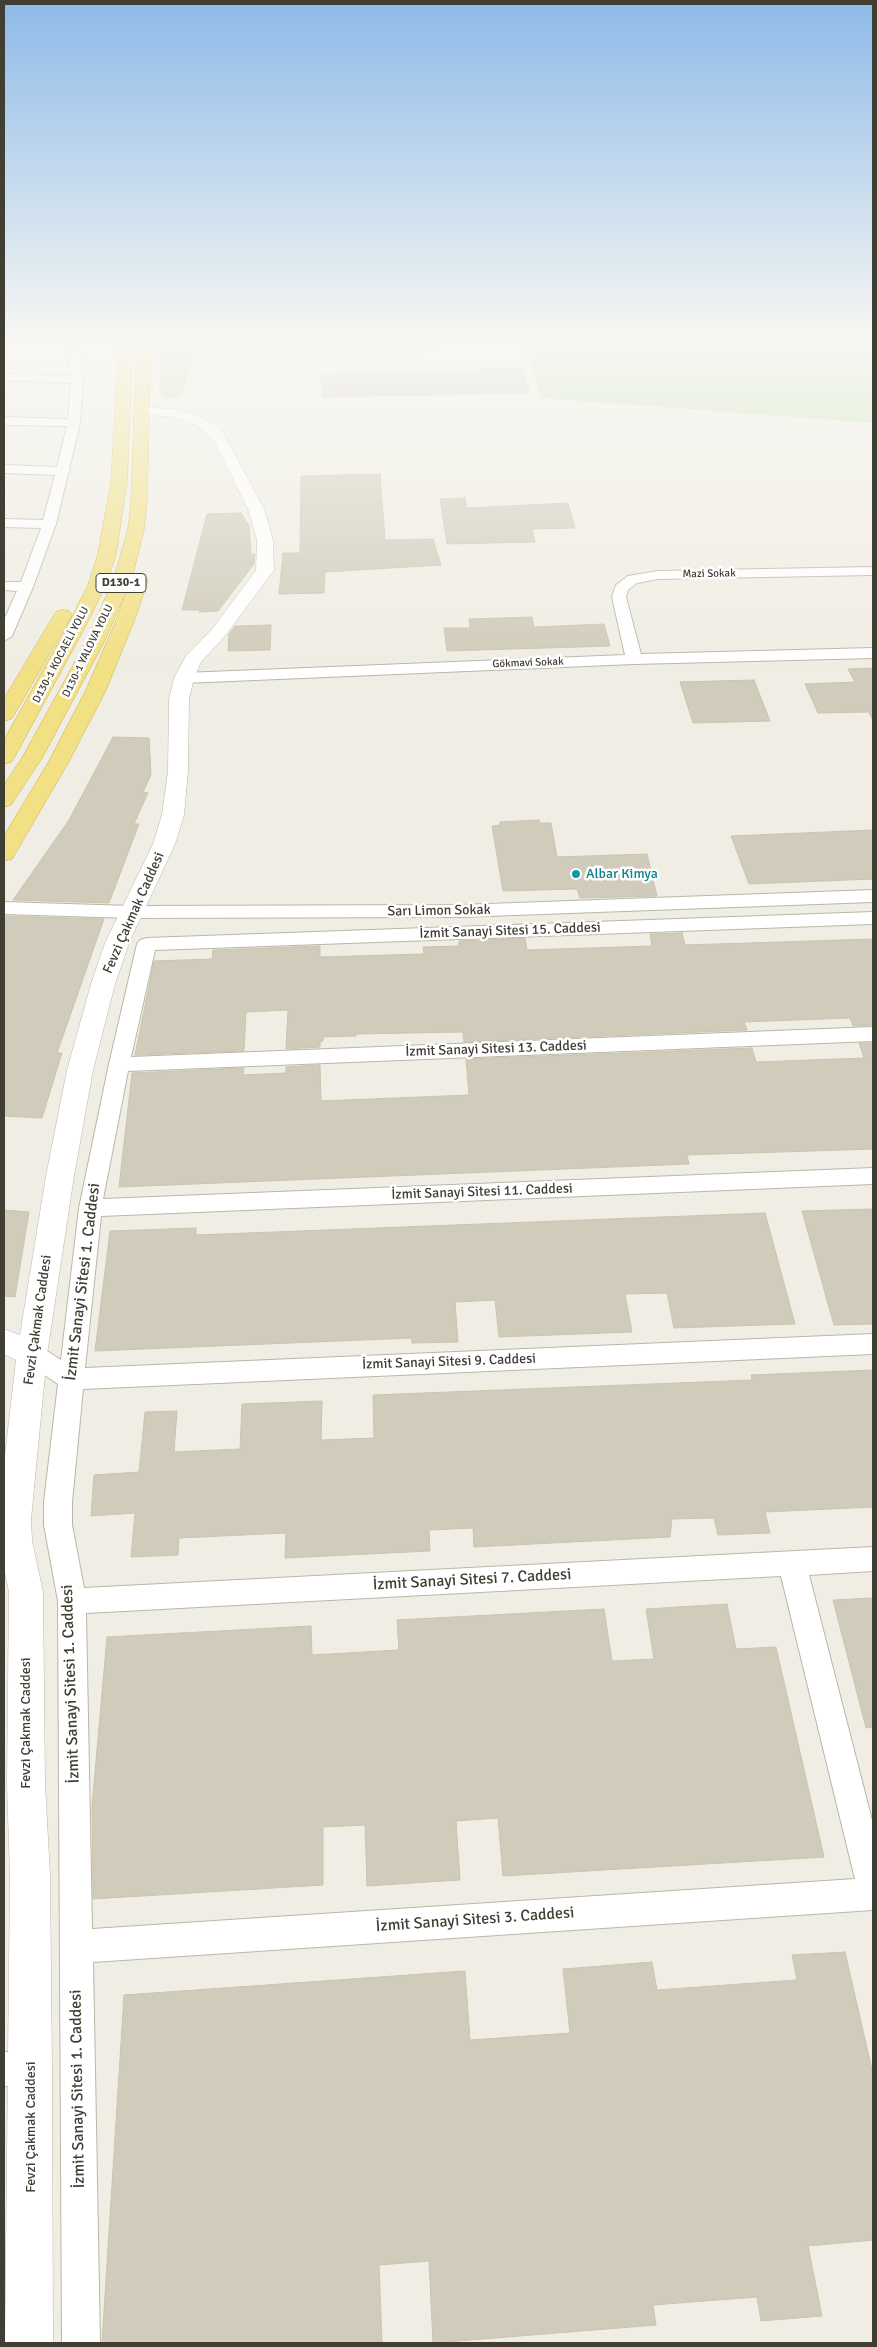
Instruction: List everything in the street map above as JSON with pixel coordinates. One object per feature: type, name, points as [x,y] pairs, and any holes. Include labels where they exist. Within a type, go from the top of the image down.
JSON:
[{"type":"highway","name":"D130-1 KOCAELİ YOLU","points":[[4,758],[67,646],[97,585],[109,544],[119,482],[121,448]]},
{"type":"highway","name":"D130-1 YALOVA YOLU","points":[[4,801],[48,731],[95,642],[123,578],[136,529],[141,448]]},
{"type":"highway","points":[[81,577],[94,551],[119,482]]},
{"type":"highway","points":[[4,854],[58,763],[96,690],[127,616],[142,572],[136,529]]},
{"type":"highway","points":[[4,715],[69,603]]},
{"type":"street","points":[[4,636],[26,587],[49,524],[69,448]]},
{"type":"street","name":"Fevzi Çakmak Caddesi","points":[[30,2343],[18,2069],[30,1875],[15,1783],[26,1592],[9,1519],[18,1347],[54,1212],[80,1070],[102,984],[117,943],[164,844],[173,815],[178,771],[179,699],[184,678],[193,660],[218,632],[262,575],[265,564],[265,540],[256,509],[224,448]]},
{"type":"street","points":[[4,468],[64,470]]},
{"type":"street","points":[[4,523],[49,524]]},
{"type":"street","name":"Mazi Sokak","points":[[634,659],[618,597],[625,582],[633,579],[658,575],[873,570]]},
{"type":"street","points":[[4,586],[26,587]]},
{"type":"street","name":"Gökmavi Sokak","points":[[184,678],[634,659],[873,653]]},
{"type":"street","name":"Sarı Limon Sokak","points":[[4,908],[131,912],[460,911],[873,896]]},
{"type":"street","name":"İzmit Sanayi Sitesi 15. Caddesi","points":[[147,944],[873,918]]},
{"type":"street","name":"İzmit Sanayi Sitesi 1. Caddesi","points":[[81,2343],[72,1601],[58,1524],[58,1502],[90,1208],[119,1064],[147,944]]},
{"type":"street","name":"İzmit Sanayi Sitesi 13. Caddesi","points":[[119,1064],[873,1034]]},
{"type":"street","name":"İzmit Sanayi Sitesi 11. Caddesi","points":[[90,1208],[873,1176]]},
{"type":"street","name":"İzmit Sanayi Sitesi 9. Caddesi","points":[[70,1379],[873,1344]]},
{"type":"street","points":[[18,1347],[70,1379]]},
{"type":"street","name":"İzmit Sanayi Sitesi 7. Caddesi","points":[[72,1601],[873,1559]]},
{"type":"street","points":[[792,1563],[873,1886]]},
{"type":"street","name":"İzmit Sanayi Sitesi 3. Caddesi","points":[[76,1947],[873,1894]]},
{"type":"building","points":[[380,474],[385,540],[433,539],[441,565],[325,572],[324,593],[279,594],[283,553],[300,553],[301,476]]},
{"type":"building","points":[[465,498],[467,508],[568,503],[575,528],[532,529],[535,542],[447,544],[440,499]]},
{"type":"building","points":[[241,513],[249,526],[251,554],[255,554],[254,564],[218,611],[199,612],[200,610],[182,610],[207,514]]},
{"type":"building","points":[[532,617],[534,627],[604,624],[610,646],[447,651],[444,628],[470,628],[469,619]]},
{"type":"building","points":[[271,625],[270,650],[228,651],[229,634],[235,626]]},
{"type":"building","points":[[873,668],[873,721],[869,712],[818,713],[805,684],[855,682],[848,669]]},
{"type":"building","points":[[754,680],[770,721],[693,723],[680,682]]},
{"type":"building","points":[[113,737],[149,738],[151,775],[143,792],[148,793],[134,824],[139,824],[109,903],[13,900],[69,820]]},
{"type":"building","name":"Albar Kimya","points":[[539,820],[539,823],[551,823],[557,857],[647,854],[657,896],[580,898],[577,889],[503,891],[492,826],[500,825],[500,822]]},
{"type":"building","points":[[873,830],[873,879],[749,884],[731,836]]},
{"type":"building","points":[[4,916],[104,919],[57,1053],[62,1053],[42,1118],[4,1116]]},
{"type":"building","points":[[682,933],[685,945],[873,939],[873,1025],[853,1026],[850,1018],[744,1022],[747,1030],[464,1042],[463,1032],[356,1034],[356,1036],[323,1037],[320,1047],[286,1049],[288,1010],[246,1012],[244,1051],[135,1055],[154,961],[212,959],[213,950],[320,946],[320,957],[424,954],[423,947],[459,946],[459,941],[525,938],[527,950],[652,946],[650,934]]},
{"type":"building","points":[[859,1043],[873,1043],[873,1149],[687,1155],[689,1164],[119,1187],[132,1073],[244,1068],[243,1075],[286,1073],[286,1067],[320,1065],[321,1101],[469,1095],[466,1059],[752,1048],[756,1062],[864,1058]]},
{"type":"building","points":[[873,1209],[873,1324],[834,1325],[802,1211]]},
{"type":"building","points":[[4,1210],[29,1212],[15,1297],[4,1296]]},
{"type":"building","points":[[765,1213],[795,1324],[674,1328],[667,1293],[625,1294],[632,1332],[499,1337],[495,1300],[455,1302],[458,1342],[412,1343],[412,1338],[95,1351],[110,1231],[196,1228],[196,1235]]},
{"type":"building","points":[[873,1370],[873,1507],[765,1512],[770,1533],[718,1535],[714,1518],[672,1519],[670,1537],[474,1547],[473,1528],[429,1530],[430,1551],[285,1558],[286,1533],[179,1538],[178,1555],[131,1557],[135,1513],[91,1516],[94,1475],[139,1472],[145,1412],[177,1411],[174,1452],[240,1449],[242,1404],[322,1401],[321,1440],[374,1438],[373,1395],[752,1380],[751,1375]]},
{"type":"building","points":[[873,1598],[873,1727],[866,1728],[833,1600]]},
{"type":"building","points":[[727,1604],[736,1649],[776,1647],[824,1857],[503,1876],[498,1818],[456,1821],[460,1880],[367,1886],[365,1825],[323,1827],[323,1885],[93,1899],[92,1806],[107,1637],[311,1626],[312,1655],[399,1650],[397,1620],[604,1609],[612,1661],[654,1659],[646,1609]]},
{"type":"building","points":[[845,1952],[873,2074],[873,2240],[808,2246],[822,2316],[761,2321],[757,2297],[653,2305],[656,2325],[433,2343],[429,2261],[379,2265],[382,2343],[102,2343],[124,1995],[465,1971],[470,2040],[570,2033],[563,1969],[652,1962],[657,1990],[797,1980],[792,1955]]},
{"type":"place","name":"Albar Kimya","points":[[576,874]]}]
